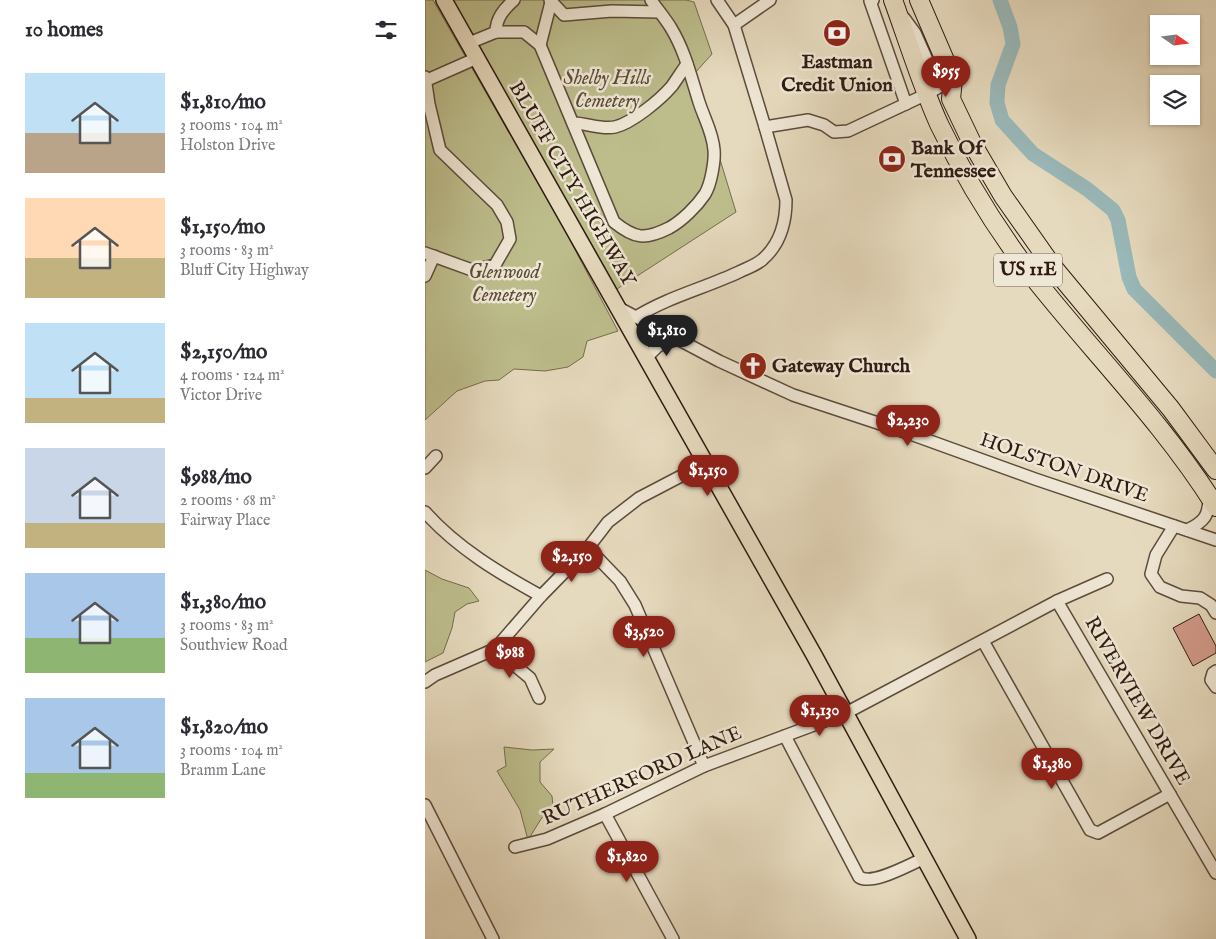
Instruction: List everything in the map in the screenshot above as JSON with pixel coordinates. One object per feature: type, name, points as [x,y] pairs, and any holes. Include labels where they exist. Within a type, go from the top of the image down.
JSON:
[{"type":"highway","name":"US 11E","points":[[919,0],[940,87],[939,124],[972,186],[1024,265],[1157,426],[1212,501]]},
{"type":"highway","name":"US 11E","points":[[894,3],[940,87],[951,99],[985,166],[1021,224],[1075,294],[1171,409],[1216,470]]},
{"type":"main road","name":"BLUFF CITY HIGHWAY","points":[[444,0],[847,713],[968,939]]},
{"type":"street","points":[[496,32],[496,23],[503,11],[514,0]]},
{"type":"street","points":[[524,32],[540,45],[614,222],[626,232],[641,237],[657,234],[673,226],[706,193],[713,170],[714,149],[711,132],[687,64],[671,27],[651,0]]},
{"type":"street","points":[[636,317],[655,305],[723,279],[762,261],[779,239],[786,212],[786,200],[734,25],[717,0]]},
{"type":"street","points":[[734,25],[770,0]]},
{"type":"street","points":[[873,0],[871,1],[906,104]]},
{"type":"street","points":[[551,1],[564,15]]},
{"type":"street","points":[[540,45],[551,1]]},
{"type":"street","points":[[469,43],[496,32],[524,32],[564,15],[611,11],[659,12]]},
{"type":"street","points":[[425,276],[430,254],[471,270],[495,265],[510,238],[507,222],[497,205],[440,150],[429,104],[425,79],[477,58]]},
{"type":"street","points":[[573,123],[615,127],[631,119],[648,108],[671,87],[687,64]]},
{"type":"street","points":[[765,126],[809,120],[824,125],[834,132],[848,131],[940,87]]},
{"type":"street","name":"HOLSTON DRIVE","points":[[619,308],[678,340],[793,395],[1216,540]]},
{"type":"street","points":[[647,357],[658,346],[678,340]]},
{"type":"street","points":[[425,468],[436,456]]},
{"type":"street","points":[[425,682],[435,675],[495,649],[541,596],[588,548],[608,522],[639,498],[706,463]]},
{"type":"street","points":[[1187,530],[1198,525],[1205,518],[1212,501]]},
{"type":"street","points":[[425,512],[459,545],[503,575],[541,596]]},
{"type":"street","points":[[1174,526],[1156,555],[1151,574],[1160,587],[1181,596],[1200,598],[1211,605],[1216,613]]},
{"type":"street","points":[[588,548],[620,581],[635,605],[704,766]]},
{"type":"street","name":"RUTHERFORD LANE","points":[[515,847],[547,839],[605,814],[704,766],[847,713],[1057,601],[1107,579]]},
{"type":"street","name":"RIVERVIEW DRIVE","points":[[1057,601],[1216,873]]},
{"type":"street","points":[[983,641],[1090,830],[1098,833],[1170,794]]},
{"type":"street","points":[[495,649],[530,678],[539,698]]},
{"type":"street","points":[[1216,671],[1213,672],[1211,680],[1216,687]]},
{"type":"street","points":[[785,736],[859,877],[863,879],[877,878],[925,858]]},
{"type":"street","points":[[425,805],[493,939]]},
{"type":"street","points":[[605,814],[673,939]]},
{"type":"green space","name":"Glenwood Cemetery","points":[[425,0],[433,0],[563,227],[618,331],[587,341],[583,357],[568,367],[545,371],[514,369],[499,380],[485,381],[457,391],[425,420]]},
{"type":"green space","name":"Shelby Hills Cemetery","points":[[453,0],[686,0],[694,2],[712,54],[694,74],[736,212],[617,289]]},
{"type":"green space","points":[[425,570],[442,579],[469,588],[479,601],[467,604],[455,612],[452,628],[443,653],[425,662]]},
{"type":"green space","points":[[504,747],[532,750],[554,749],[540,762],[540,782],[552,796],[553,806],[541,819],[528,840],[520,810],[497,771],[506,766]]},
{"type":"building","points":[[1199,614],[1216,646],[1216,653],[1193,666],[1173,628]]},
{"type":"waterway","points":[[1000,0],[1010,27],[1013,44],[998,85],[997,103],[1002,120],[1033,154],[1087,189],[1113,210],[1118,220],[1129,277],[1134,289],[1216,371]]},
{"type":"place","name":"Eastman Credit Union","points":[[837,33]]},
{"type":"place","name":"Bank Of Tennessee","points":[[892,159]]},
{"type":"place","name":"Gateway Church","points":[[753,366]]}]
